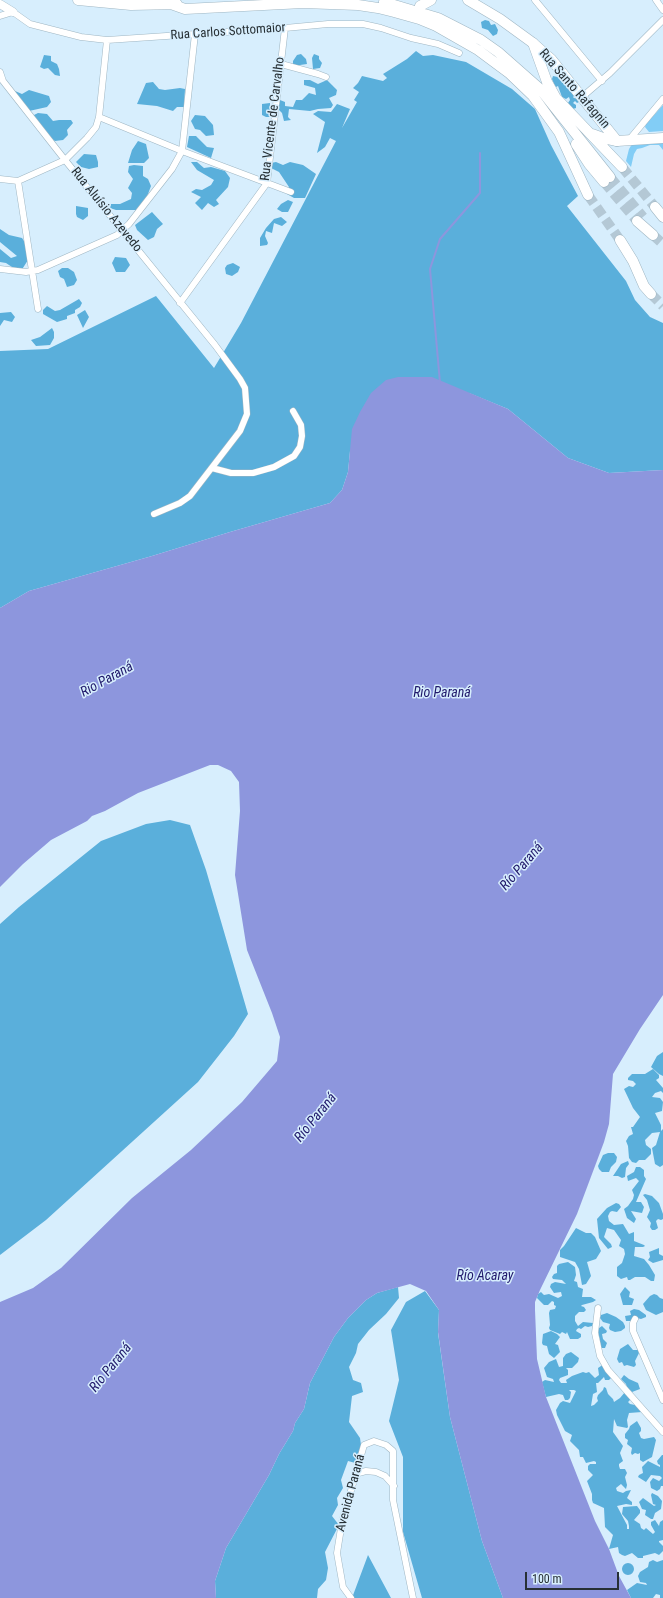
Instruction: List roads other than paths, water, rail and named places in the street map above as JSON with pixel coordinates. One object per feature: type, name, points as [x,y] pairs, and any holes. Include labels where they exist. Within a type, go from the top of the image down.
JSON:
[{"type":"main road","points":[[78,0],[131,5],[243,0]]},
{"type":"main road","points":[[370,0],[401,6],[438,18],[481,40],[524,74],[586,131],[620,165],[609,161],[594,163],[584,169],[580,178]]},
{"type":"main road","points":[[398,0],[420,6],[452,19],[495,43],[536,77],[556,103],[594,163],[607,180]]},
{"type":"main road","points":[[420,6],[431,0]]},
{"type":"main road","name":"Rua Santo Rafagnin","points":[[468,0],[500,19],[533,43],[551,59],[617,140]]},
{"type":"main road","points":[[171,4],[185,9],[303,3],[358,5],[378,8],[419,19],[436,26],[478,50],[509,73],[533,96],[547,113],[559,132],[588,195]]},
{"type":"main road","points":[[533,43],[556,103]]},
{"type":"main road","points":[[586,131],[603,138],[617,140],[663,138]]},
{"type":"main road","points":[[654,207],[663,217]]},
{"type":"main road","points":[[640,219],[654,234]]},
{"type":"main road","points":[[620,240],[633,261],[644,286],[651,294]]},
{"type":"street","points":[[535,0],[602,81]]},
{"type":"street","points":[[656,0],[663,10]]},
{"type":"street","name":"Rua Carlos Sottomaior","points":[[0,4],[30,24],[81,37],[108,40],[328,24],[363,24],[438,44],[459,53]]},
{"type":"street","points":[[0,16],[13,12]]},
{"type":"street","points":[[582,97],[602,81],[663,20]]},
{"type":"street","name":"Rua Vicente de Carvalho","points":[[180,303],[267,183],[284,28]]},
{"type":"street","points":[[0,269],[33,272],[124,230],[172,169],[182,151],[195,34]]},
{"type":"street","points":[[0,179],[18,181],[65,160],[88,138],[96,127],[99,117],[108,40]]},
{"type":"street","points":[[280,64],[326,77]]},
{"type":"street","name":"Rua Aluísio Azevedo","points":[[0,72],[2,82],[124,230],[180,303],[215,345],[245,388],[248,414],[240,431],[190,496],[180,503],[154,514]]},
{"type":"street","points":[[629,140],[663,99]]},
{"type":"street","points":[[99,117],[182,151],[291,192]]},
{"type":"street","points":[[18,181],[38,309]]},
{"type":"street","points":[[212,468],[230,473],[253,473],[274,467],[294,456],[300,447],[302,436],[301,425],[293,411]]},
{"type":"street","points":[[598,1308],[595,1333],[600,1356],[608,1370],[663,1432]]},
{"type":"street","points":[[635,1319],[633,1323],[633,1331],[663,1400]]},
{"type":"street","name":"Avenida Paraná","points":[[351,1598],[343,1587],[337,1553],[342,1522],[364,1445],[374,1442],[386,1445],[393,1451],[393,1500],[413,1598]]},
{"type":"street","points":[[355,1474],[366,1471],[376,1472],[385,1476],[394,1486]]},
{"type":"water","name":"Rio Paraná","points":[[398,377],[432,377],[508,409],[568,458],[609,473],[663,470],[663,995],[640,1029],[613,1074],[609,1124],[604,1142],[577,1214],[535,1302],[537,1359],[546,1397],[595,1521],[609,1549],[619,1576],[631,1598],[503,1598],[482,1541],[450,1417],[438,1332],[439,1310],[426,1291],[410,1284],[377,1293],[366,1300],[348,1318],[334,1337],[310,1383],[304,1409],[295,1423],[293,1431],[226,1548],[215,1581],[216,1598],[0,1598],[0,1302],[33,1288],[61,1268],[132,1198],[191,1150],[242,1102],[277,1061],[280,1037],[247,950],[235,875],[240,811],[239,782],[231,771],[218,765],[210,765],[138,793],[105,811],[92,816],[87,821],[51,840],[23,864],[0,887],[0,608],[29,591],[330,503],[342,490],[348,472],[352,429],[360,412],[371,393],[386,380]]},
{"type":"waterway","points":[[440,383],[430,269],[440,239],[480,193],[480,153]]},
{"type":"tunnel","points":[[622,167],[655,207]]},
{"type":"tunnel","points":[[610,177],[643,217]]},
{"type":"tunnel","points":[[604,182],[637,221]]},
{"type":"tunnel","points":[[588,195],[620,240]]},
{"type":"tunnel","points":[[653,235],[663,244]]},
{"type":"tunnel","points":[[651,294],[663,306]]},
{"type":"water label","name":"Río Paraná","points":[[522,867]]},
{"type":"water label","name":"Río Paraná","points":[[316,1118]]},
{"type":"water label","name":"Río Acaray","points":[[485,1276]]},
{"type":"water label","name":"Río Paraná","points":[[111,1368]]}]
